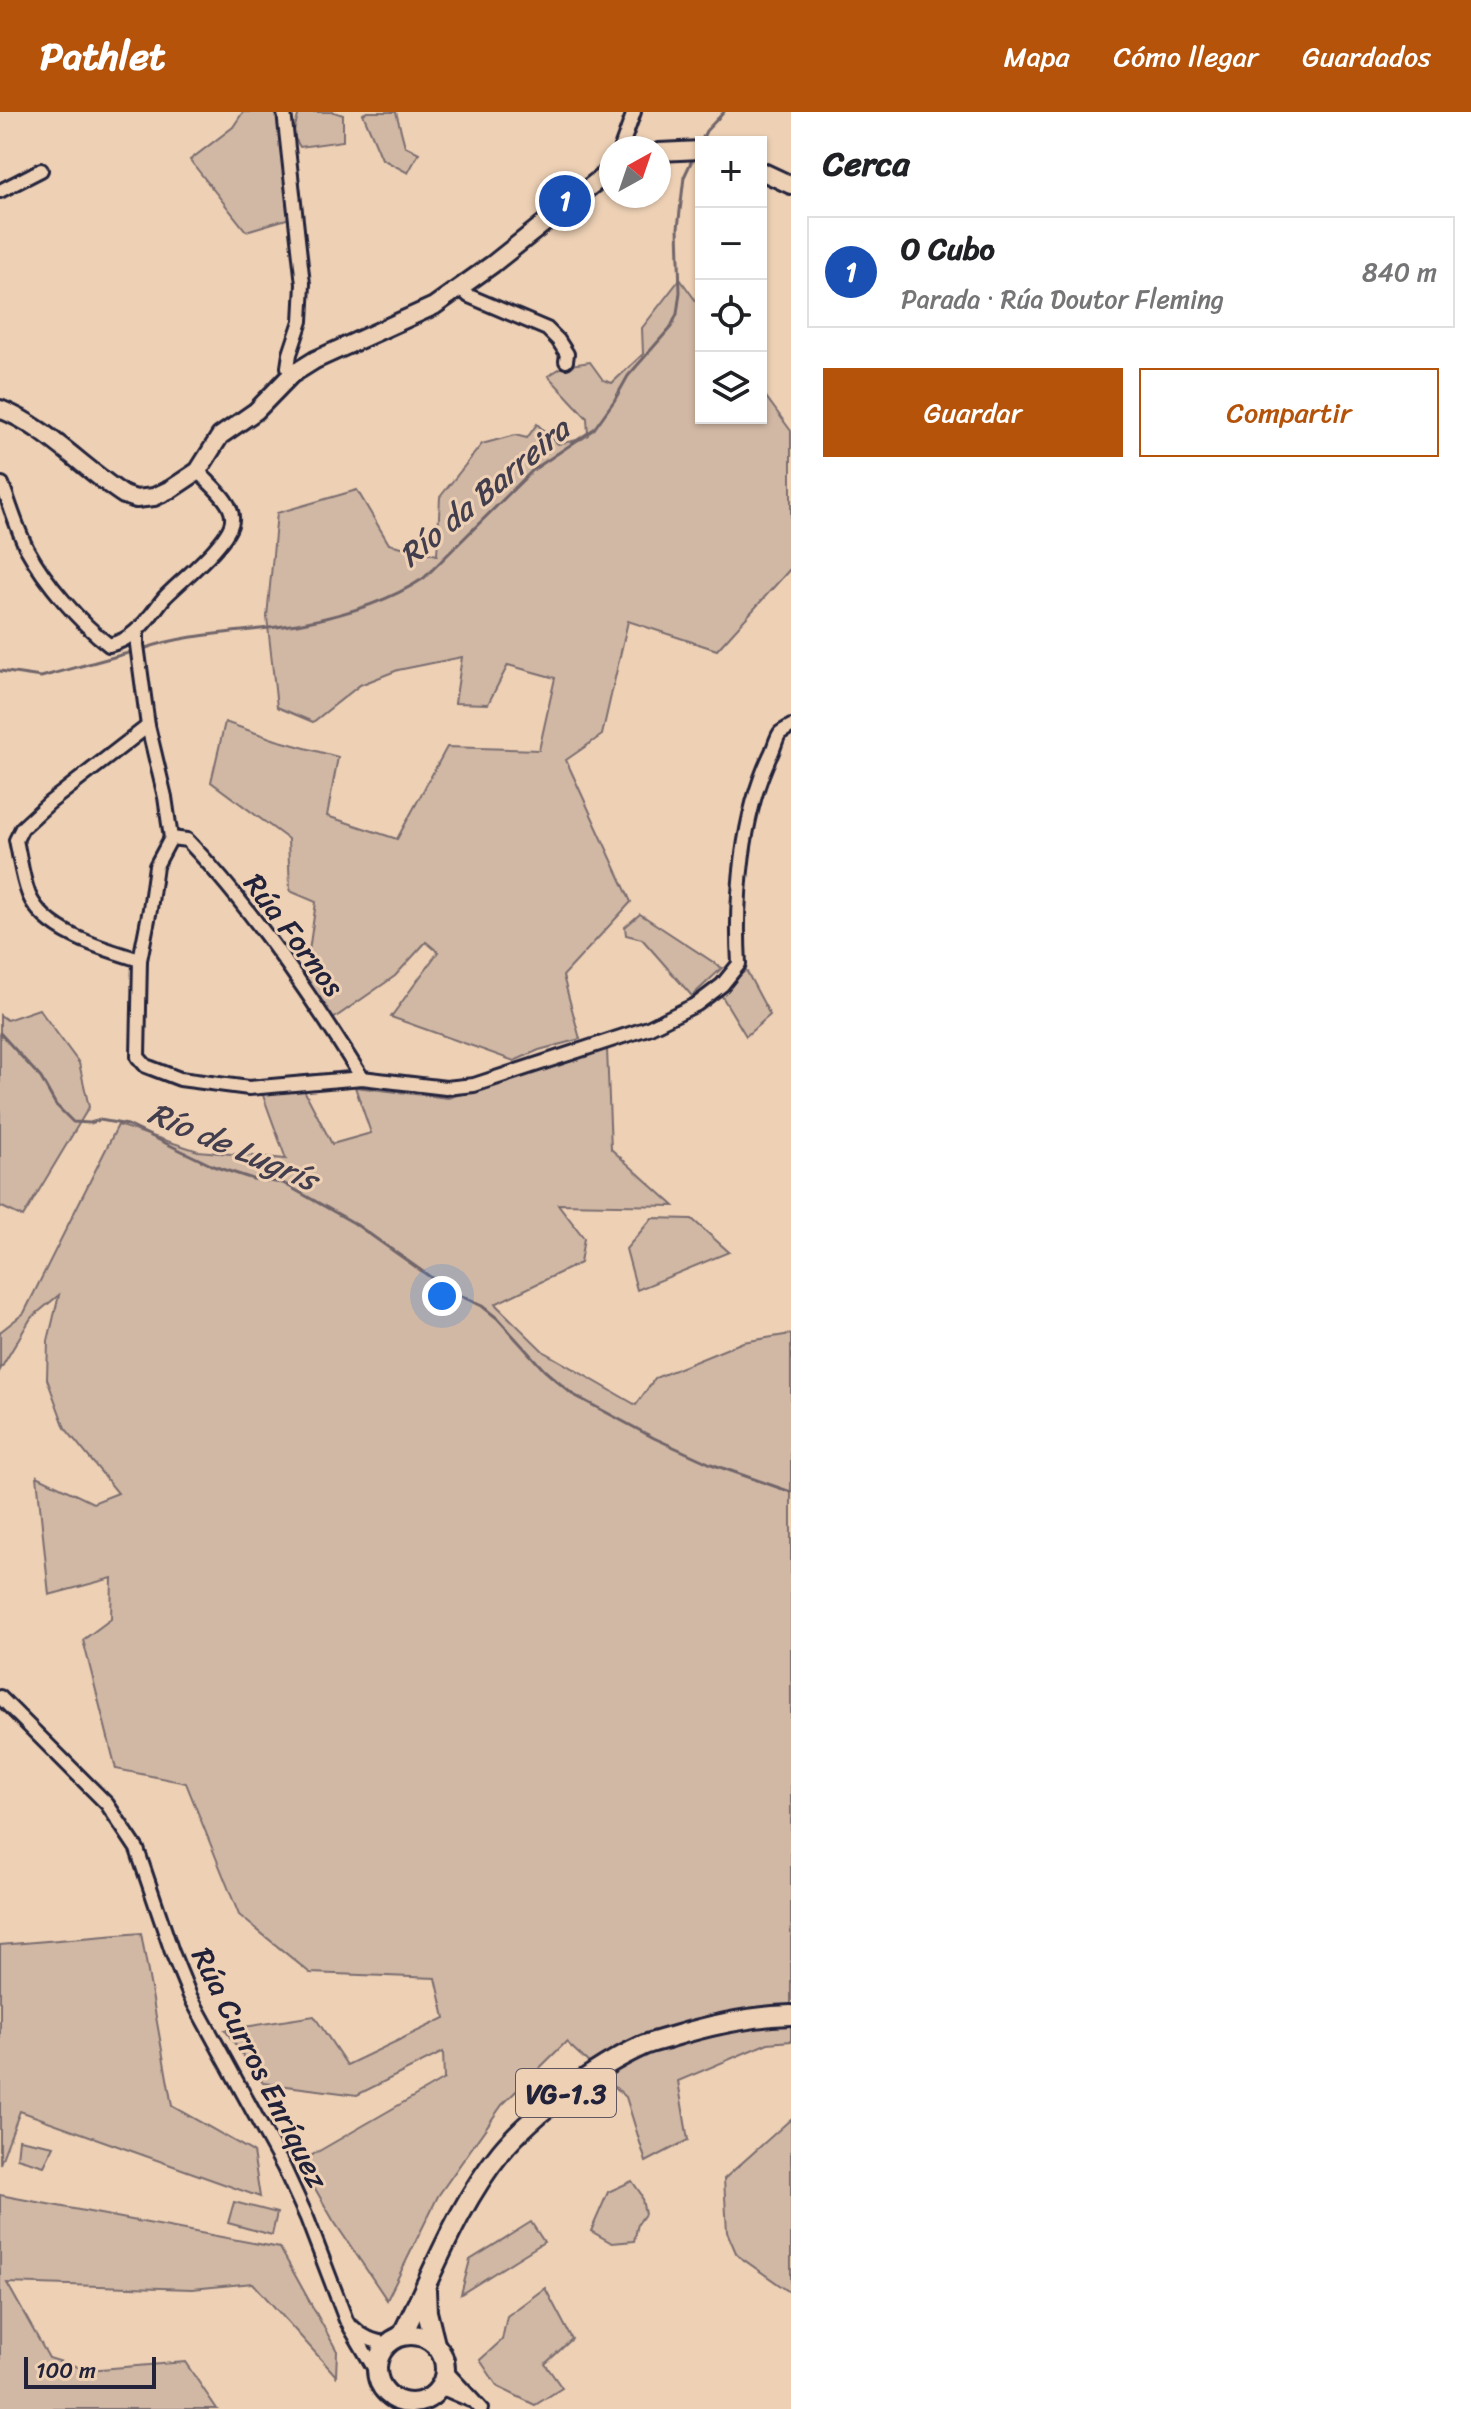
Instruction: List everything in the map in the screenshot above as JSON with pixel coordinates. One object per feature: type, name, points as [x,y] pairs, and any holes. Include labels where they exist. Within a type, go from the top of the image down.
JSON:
[{"type":"highway","name":"VG-1.3","points":[[377,2373],[380,2352],[395,2339],[473,2193],[501,2152],[543,2111],[583,2081],[642,2046],[705,2026],[764,2015],[791,2015]]},
{"type":"highway","points":[[386,2392],[401,2402],[409,2403],[418,2402],[436,2390],[444,2360],[435,2344],[425,2287]]},
{"type":"highway","points":[[395,2339],[420,2335],[435,2344]]},
{"type":"highway","points":[[377,2373],[396,2409]]},
{"type":"main road","points":[[671,151],[695,150]]},
{"type":"main road","points":[[767,174],[791,185]]},
{"type":"main road","points":[[0,409],[45,433],[124,495],[136,499],[154,497],[198,471],[220,436],[256,411],[291,375],[315,360],[434,306],[599,179]]},
{"type":"street","points":[[284,112],[303,284],[301,321],[288,367],[291,375]]},
{"type":"street","points":[[625,136],[634,112]]},
{"type":"street","points":[[0,191],[41,170]]},
{"type":"street","points":[[460,288],[469,296],[547,329],[567,354],[566,361]]},
{"type":"street","points":[[2,484],[26,546],[40,571],[94,634],[109,645],[122,641],[137,630],[231,529],[233,517],[226,502],[198,471]]},
{"type":"street","points":[[137,630],[148,726],[171,838],[156,866],[140,960],[138,1057],[146,1066],[180,1079],[249,1088],[362,1078],[446,1088],[474,1085],[648,1028],[697,1004],[722,985],[739,964],[742,870],[761,774],[781,732],[791,726]]},
{"type":"street","points":[[140,960],[87,942],[62,929],[41,912],[29,895],[16,840],[22,828],[49,803],[148,726]]},
{"type":"street","name":"Rúa Fornos","points":[[171,838],[187,840],[231,892],[296,977],[362,1078]]},
{"type":"street","name":"Rúa Curros Enríquez","points":[[0,1697],[107,1804],[137,1849],[190,1996],[284,2168],[307,2218],[346,2320],[377,2373]]},
{"type":"street","points":[[346,2320],[359,2335],[395,2339]]},
{"type":"street","points":[[436,2390],[479,2406]]},
{"type":"shaded area","points":[[243,112],[277,112],[290,218],[246,231],[190,160],[233,127]]},
{"type":"shaded area","points":[[299,112],[343,115],[343,141],[300,147],[293,135]]},
{"type":"shaded area","points":[[396,112],[405,146],[419,153],[408,173],[382,159],[363,114]]},
{"type":"shaded area","points":[[680,279],[695,300],[695,424],[767,424],[767,398],[791,431],[791,568],[717,650],[628,621],[602,735],[566,760],[631,902],[563,976],[580,1039],[539,1050],[514,1061],[391,1017],[438,952],[426,942],[395,976],[330,1021],[305,979],[316,902],[290,891],[288,839],[211,782],[225,722],[338,757],[327,816],[397,839],[447,747],[539,750],[555,678],[508,665],[488,704],[455,703],[462,657],[398,670],[360,685],[313,722],[277,707],[267,617],[277,513],[357,490],[389,544],[437,555],[440,497],[482,444],[515,435],[527,438],[537,424],[558,444],[588,435],[587,418],[548,376],[564,366],[590,362],[603,380],[612,383],[643,354],[642,328]]},
{"type":"shaded area","points":[[640,914],[722,968],[692,996],[642,939],[626,935],[625,927]]},
{"type":"shaded area","points":[[746,970],[770,1015],[746,1036],[720,993]]},
{"type":"shaded area","points":[[39,1009],[79,1063],[89,1107],[23,1217],[0,1206],[0,1015],[7,1020]]},
{"type":"shaded area","points":[[607,1049],[611,1149],[674,1206],[558,1204],[584,1238],[580,1263],[495,1304],[544,1352],[636,1405],[655,1378],[743,1342],[791,1334],[791,2041],[768,2043],[678,2081],[688,2140],[646,2162],[626,2097],[566,2042],[502,2105],[438,2196],[387,2300],[333,2220],[300,2162],[444,2079],[443,2052],[357,2095],[263,2083],[225,2030],[314,2016],[347,2065],[445,2018],[436,1978],[310,1973],[239,1915],[186,1783],[116,1769],[83,1640],[111,1619],[112,1578],[49,1595],[37,1476],[93,1503],[118,1493],[65,1428],[47,1379],[48,1341],[59,1295],[31,1318],[0,1370],[0,1332],[24,1313],[118,1125],[198,1151],[286,1159],[261,1090],[303,1088],[332,1144],[371,1133],[355,1087],[448,1098]]},
{"type":"shaded area","points":[[652,1218],[692,1219],[729,1252],[637,1290],[626,1249]]},
{"type":"shaded area","points":[[141,1933],[172,2106],[253,2152],[260,2197],[20,2111],[0,2164],[0,1945]]},
{"type":"shaded area","points":[[791,2119],[791,2293],[737,2255],[727,2232],[724,2179]]},
{"type":"shaded area","points":[[19,2139],[54,2146],[44,2166],[17,2158]]},
{"type":"shaded area","points":[[632,2181],[641,2194],[645,2214],[638,2224],[634,2241],[612,2243],[591,2231],[608,2192]]},
{"type":"shaded area","points":[[0,2195],[280,2248],[337,2351],[336,2376],[253,2283],[192,2289],[7,2283],[49,2358],[88,2370],[185,2362],[217,2409],[0,2409]]},
{"type":"shaded area","points":[[234,2202],[277,2213],[272,2235],[228,2223]]},
{"type":"shaded area","points":[[531,2222],[544,2242],[461,2294],[470,2260]]},
{"type":"shaded area","points":[[545,2288],[572,2339],[545,2364],[562,2388],[535,2405],[498,2387],[480,2360],[502,2340],[507,2316]]},
{"type":"waterway","name":"Río da Barreira","points":[[704,136],[724,112]]},
{"type":"waterway","name":"Río da Barreira","points":[[143,649],[182,639],[318,620],[350,612],[396,594],[424,578],[533,470],[594,429],[628,376],[671,327],[677,314],[680,292],[678,228],[684,177],[693,158]]},
{"type":"waterway","name":"Río da Barreira","points":[[0,671],[41,677],[132,652]]},
{"type":"waterway","name":"Río de Lugrís","points":[[0,1033],[41,1078],[56,1105],[73,1122],[100,1120],[128,1125],[213,1166],[253,1179],[283,1183],[354,1223],[450,1291],[482,1306],[497,1318],[544,1370],[572,1394],[654,1438],[711,1464],[791,1492]]},
{"type":"place","name":"O Cubo","points":[[565,201]]}]
